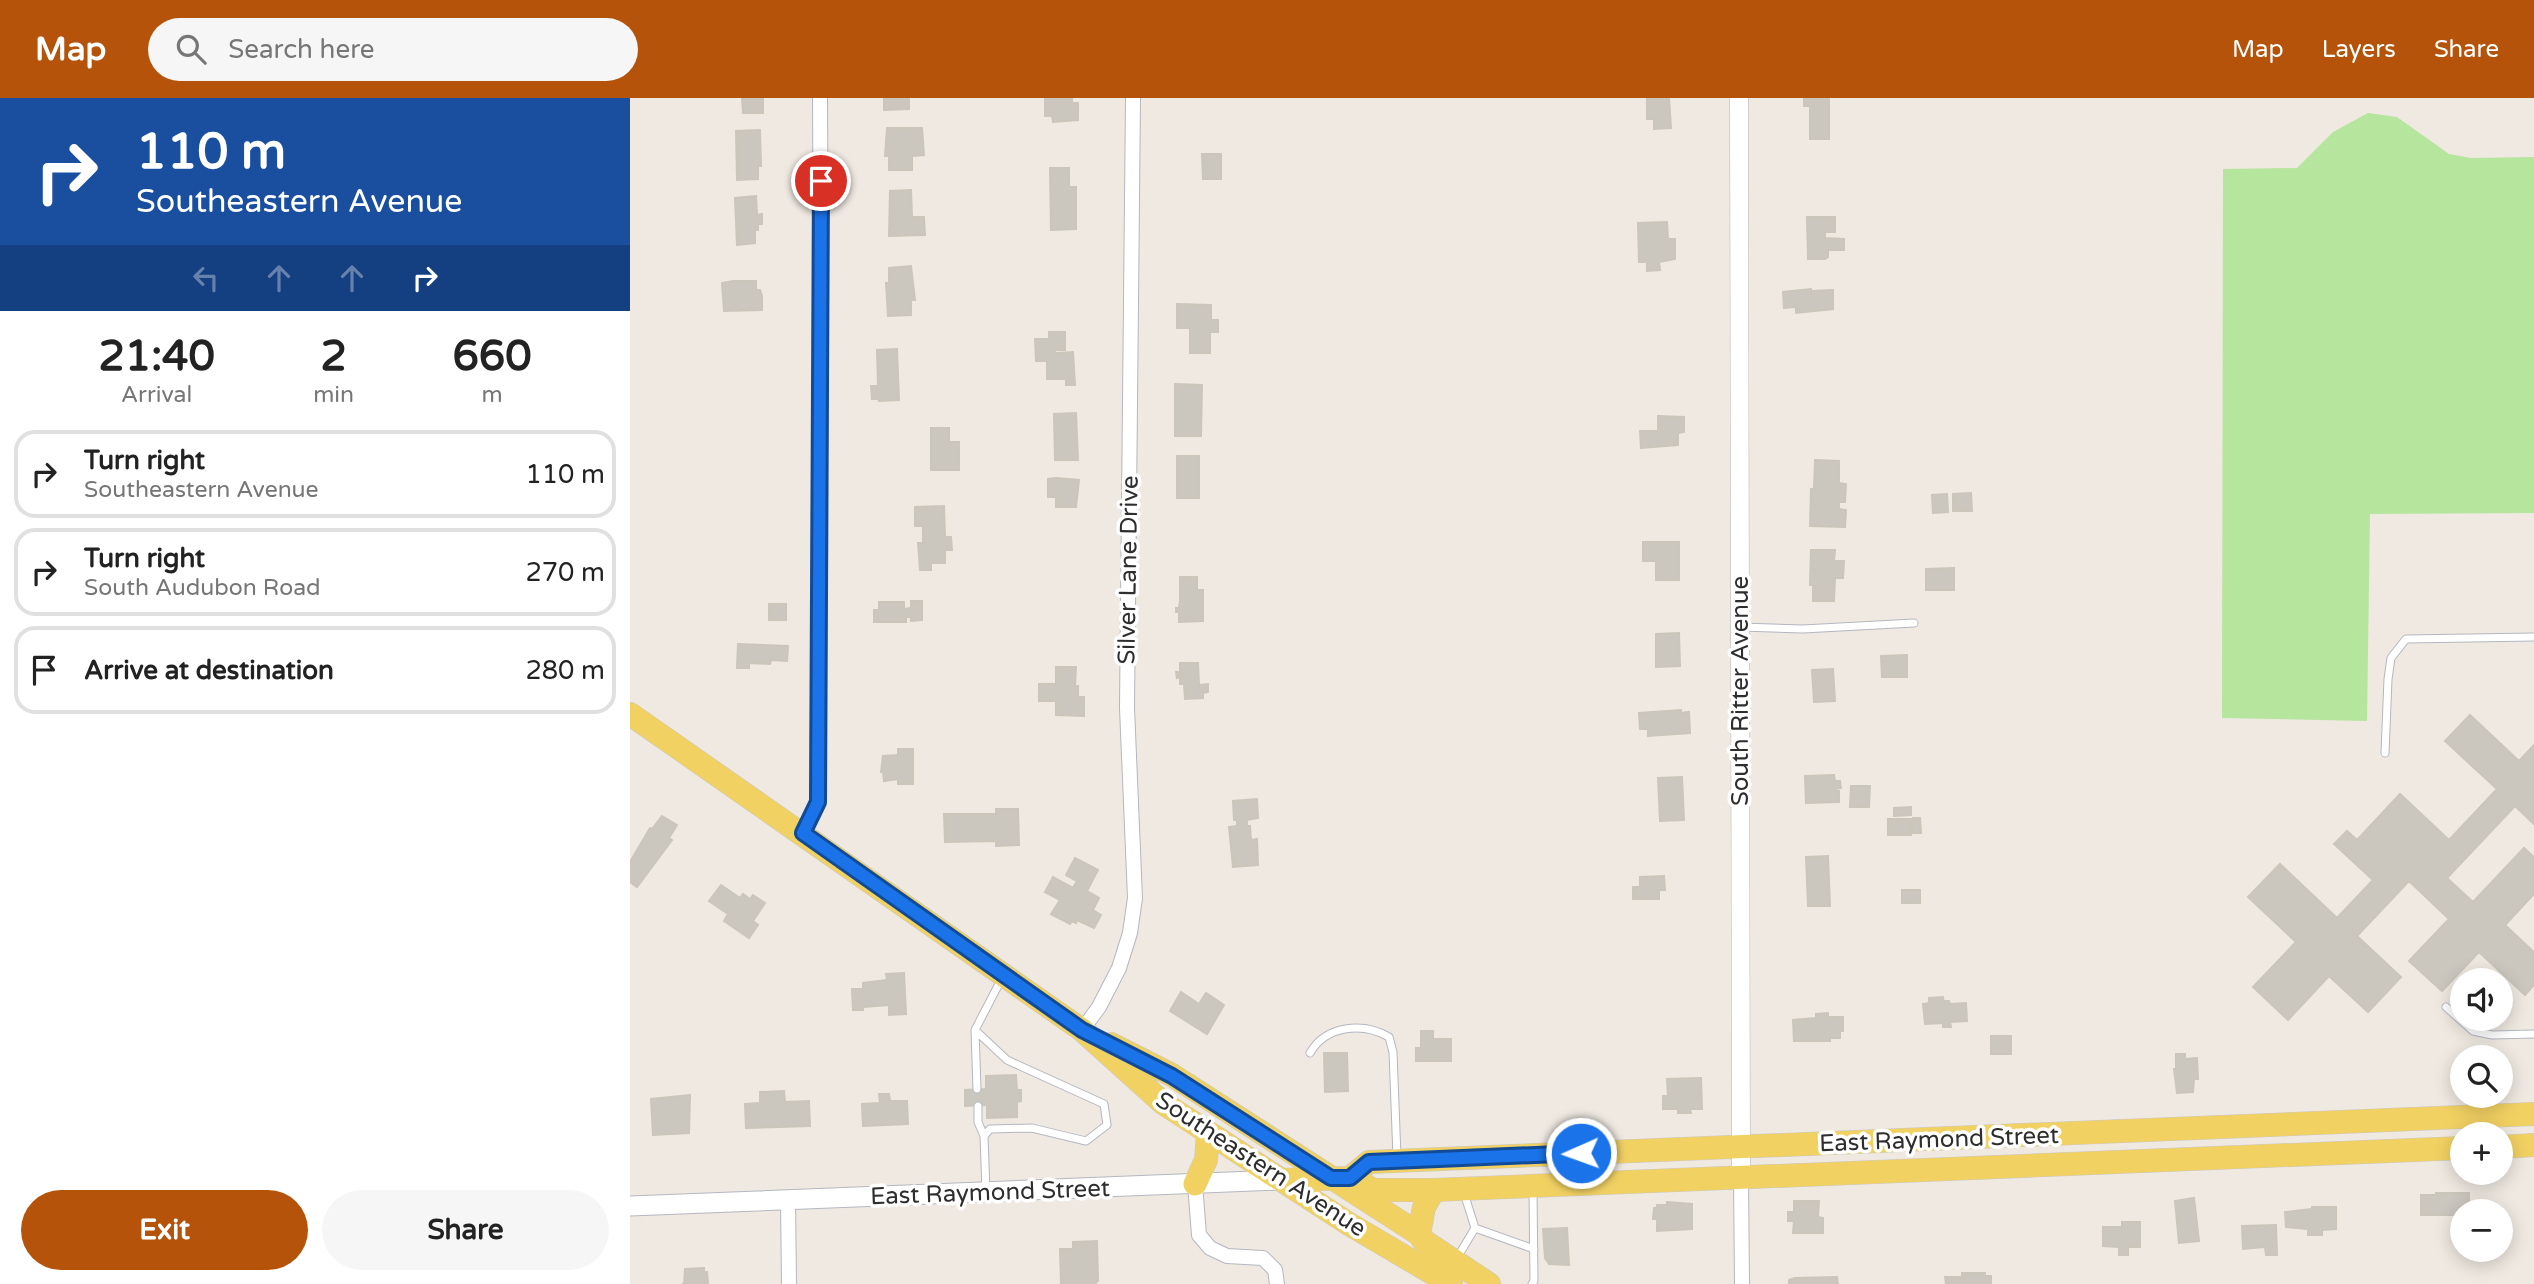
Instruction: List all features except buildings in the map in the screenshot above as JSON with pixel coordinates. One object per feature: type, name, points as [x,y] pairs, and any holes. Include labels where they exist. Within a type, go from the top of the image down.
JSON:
[{"type":"main road","name":"Southeastern Avenue","points":[[630,713],[1082,1030],[1163,1103],[1208,1133],[1349,1224],[1453,1273],[1489,1284]]},
{"type":"main road","name":"Southeastern Avenue","points":[[1082,1030],[1172,1076],[1340,1178],[1419,1234],[1453,1273]]},
{"type":"main road","name":"East Raymond Street","points":[[1340,1178],[1369,1162],[2534,1114]]},
{"type":"main road","points":[[1195,1184],[1206,1160],[1208,1133]]},
{"type":"main road","points":[[2513,1146],[2534,1145]]},
{"type":"main road","name":"East Raymond Street","points":[[630,1206],[1340,1178],[1374,1191],[1434,1190],[2450,1148]]},
{"type":"main road","points":[[1419,1234],[1424,1207],[1434,1190]]},
{"type":"street","points":[[803,833],[818,802],[820,98]]},
{"type":"street","name":"Silver Lane Drive","points":[[1082,1030],[1100,1006],[1119,968],[1130,933],[1135,898],[1127,708],[1133,98]]},
{"type":"street","name":"South Ritter Avenue","points":[[1739,98],[1742,1284]]},
{"type":"street","points":[[1195,1184],[1199,1235],[1210,1248],[1227,1256],[1263,1258],[1275,1270],[1277,1284]]},
{"type":"street","points":[[788,1200],[789,1284]]},
{"type":"lane","points":[[1740,627],[1803,629],[1914,624]]},
{"type":"lane","points":[[2385,752],[2388,679],[2392,658],[2406,639],[2534,637]]},
{"type":"lane","points":[[977,1089],[975,1030],[1004,975]]},
{"type":"lane","points":[[2446,1007],[2473,1031],[2492,1035],[2534,1034]]},
{"type":"lane","points":[[1310,1053],[1317,1041],[1332,1031],[1375,1029],[1389,1037],[1393,1052],[1397,1161]]},
{"type":"lane","points":[[975,1030],[1007,1060],[1104,1104],[1107,1125],[1086,1141],[1032,1128],[990,1129],[984,1136]]},
{"type":"lane","points":[[978,1106],[978,1122],[984,1136],[986,1192]]},
{"type":"lane","points":[[1532,1284],[1533,1186]]},
{"type":"lane","points":[[1453,1273],[1475,1228],[1462,1189]]},
{"type":"lane","points":[[1475,1228],[1534,1249]]},
{"type":"green space","points":[[2368,113],[2397,117],[2449,154],[2471,158],[2534,157],[2534,513],[2370,514],[2367,721],[2222,718],[2223,169],[2297,168],[2333,132]]},
{"type":"route","points":[[821,181],[818,802],[803,833],[1082,1030],[1172,1076],[1331,1178],[1350,1178],[1369,1162],[1581,1153]]}]
